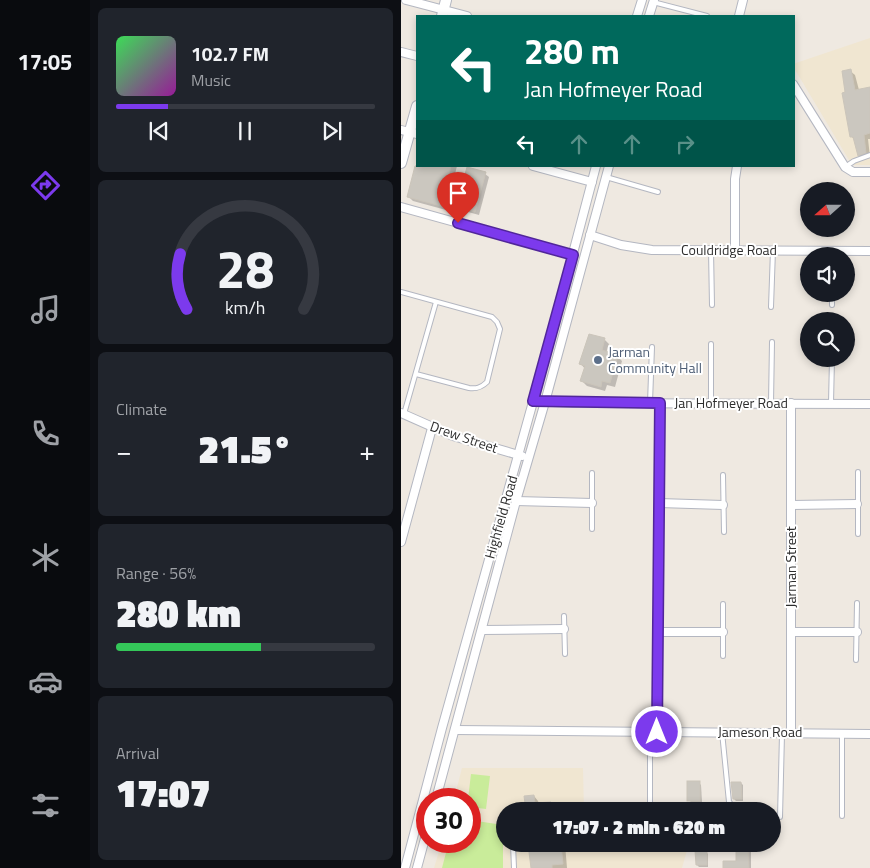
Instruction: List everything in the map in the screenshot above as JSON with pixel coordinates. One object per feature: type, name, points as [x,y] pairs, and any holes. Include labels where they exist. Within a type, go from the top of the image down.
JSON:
[{"type":"street","points":[[406,0],[464,15]]},
{"type":"street","points":[[637,15],[642,0]]},
{"type":"street","points":[[739,15],[743,0]]},
{"type":"street","points":[[649,15],[653,1]]},
{"type":"street","points":[[401,52],[416,56]]},
{"type":"street","points":[[795,87],[845,167],[853,172],[870,172]]},
{"type":"street","points":[[401,163],[416,109]]},
{"type":"street","name":"Highfield Road","points":[[405,868],[405,853],[519,455],[596,167]]},
{"type":"street","name":"Highfield Road","points":[[439,788],[609,167]]},
{"type":"street","points":[[735,250],[737,167]]},
{"type":"street","points":[[544,168],[592,182]]},
{"type":"street","points":[[401,208],[573,255]]},
{"type":"street","name":"Couldridge Road","points":[[590,235],[621,245],[643,249],[800,251]]},
{"type":"street","name":"Couldridge Road","points":[[855,252],[870,251]]},
{"type":"street","name":"Jan Hofmeyer Road","points":[[533,401],[870,404]]},
{"type":"street","points":[[654,732],[658,632],[660,403]]},
{"type":"street","name":"Jarman Street","points":[[791,403],[791,732]]},
{"type":"street","name":"Drew Street","points":[[402,413],[432,428],[462,439],[529,458]]},
{"type":"street","points":[[401,542],[432,428]]},
{"type":"street","points":[[516,501],[592,503]]},
{"type":"street","points":[[659,503],[723,505]]},
{"type":"street","points":[[792,505],[857,504]]},
{"type":"street","points":[[482,630],[564,630]]},
{"type":"street","points":[[658,632],[723,632]]},
{"type":"street","points":[[791,632],[857,632]]},
{"type":"street","name":"Jameson Road","points":[[455,730],[870,734]]},
{"type":"street","points":[[405,853],[420,858]]},
{"type":"street","points":[[417,868],[421,853]]},
{"type":"lane","points":[[653,1],[703,15]]},
{"type":"lane","points":[[845,167],[854,161],[870,155]]},
{"type":"lane","points":[[606,177],[658,192]]},
{"type":"lane","points":[[711,250],[712,304]]},
{"type":"lane","points":[[771,307],[773,250]]},
{"type":"lane","points":[[401,292],[492,317],[500,328],[487,382],[480,388],[472,388],[416,374]]},
{"type":"lane","points":[[402,413],[416,374],[436,302]]},
{"type":"lane","points":[[771,403],[772,342]]},
{"type":"lane","points":[[711,344],[711,403]]},
{"type":"lane","points":[[650,403],[652,347]]},
{"type":"lane","points":[[831,404],[832,367]]},
{"type":"lane","points":[[858,472],[858,534]]},
{"type":"lane","points":[[592,473],[592,529]]},
{"type":"lane","points":[[723,475],[723,532]]},
{"type":"lane","points":[[856,660],[857,603]]},
{"type":"lane","points":[[723,604],[723,656]]},
{"type":"lane","points":[[564,616],[565,654]]},
{"type":"lane","points":[[650,802],[654,732]]},
{"type":"lane","points":[[722,732],[729,802]]},
{"type":"lane","points":[[780,802],[782,732]]},
{"type":"lane","points":[[842,733],[842,816]]},
{"type":"lane","points":[[513,852],[514,868]]},
{"type":"shaded area","points":[[870,38],[870,165],[852,165],[795,70],[795,63]]},
{"type":"shaded area","points":[[462,768],[583,768],[584,802],[496,802],[496,852],[687,852],[682,868],[434,868],[438,853],[481,853],[481,788],[457,788]]},
{"type":"green space","points":[[471,774],[490,776],[486,809],[481,808],[481,788],[469,788]]},
{"type":"green space","points":[[481,822],[496,824],[496,852],[503,852],[503,868],[442,868],[446,853],[481,853]]},
{"type":"building","points":[[851,69],[855,90],[870,87],[870,133],[864,135],[866,153],[858,156],[853,137],[850,137],[842,93],[845,92],[842,71]]},
{"type":"building","points":[[415,166],[451,167],[441,206],[407,197]]},
{"type":"building","points":[[467,167],[486,172],[475,212],[456,207]]},
{"type":"building","name":"Jarman Community Hall","points":[[589,334],[605,338],[602,350],[618,355],[610,383],[602,381],[601,387],[580,381],[585,366],[579,364]]},
{"type":"building","points":[[687,781],[700,781],[700,801],[687,801]]},
{"type":"building","points":[[731,782],[741,782],[742,799],[733,799]]},
{"type":"building","points":[[534,795],[535,802],[525,802],[524,796]]},
{"type":"building","points":[[529,852],[562,852],[563,864],[552,865],[552,868],[531,868]]},
{"type":"building","points":[[695,852],[707,852],[707,865],[696,865]]},
{"type":"building","points":[[736,852],[748,852],[749,868],[723,868],[723,861],[736,861]]},
{"type":"place","name":"Jarman Community Hall","points":[[598,360]]},
{"type":"route","points":[[458,223],[573,255],[533,401],[660,403],[657,732]]}]
